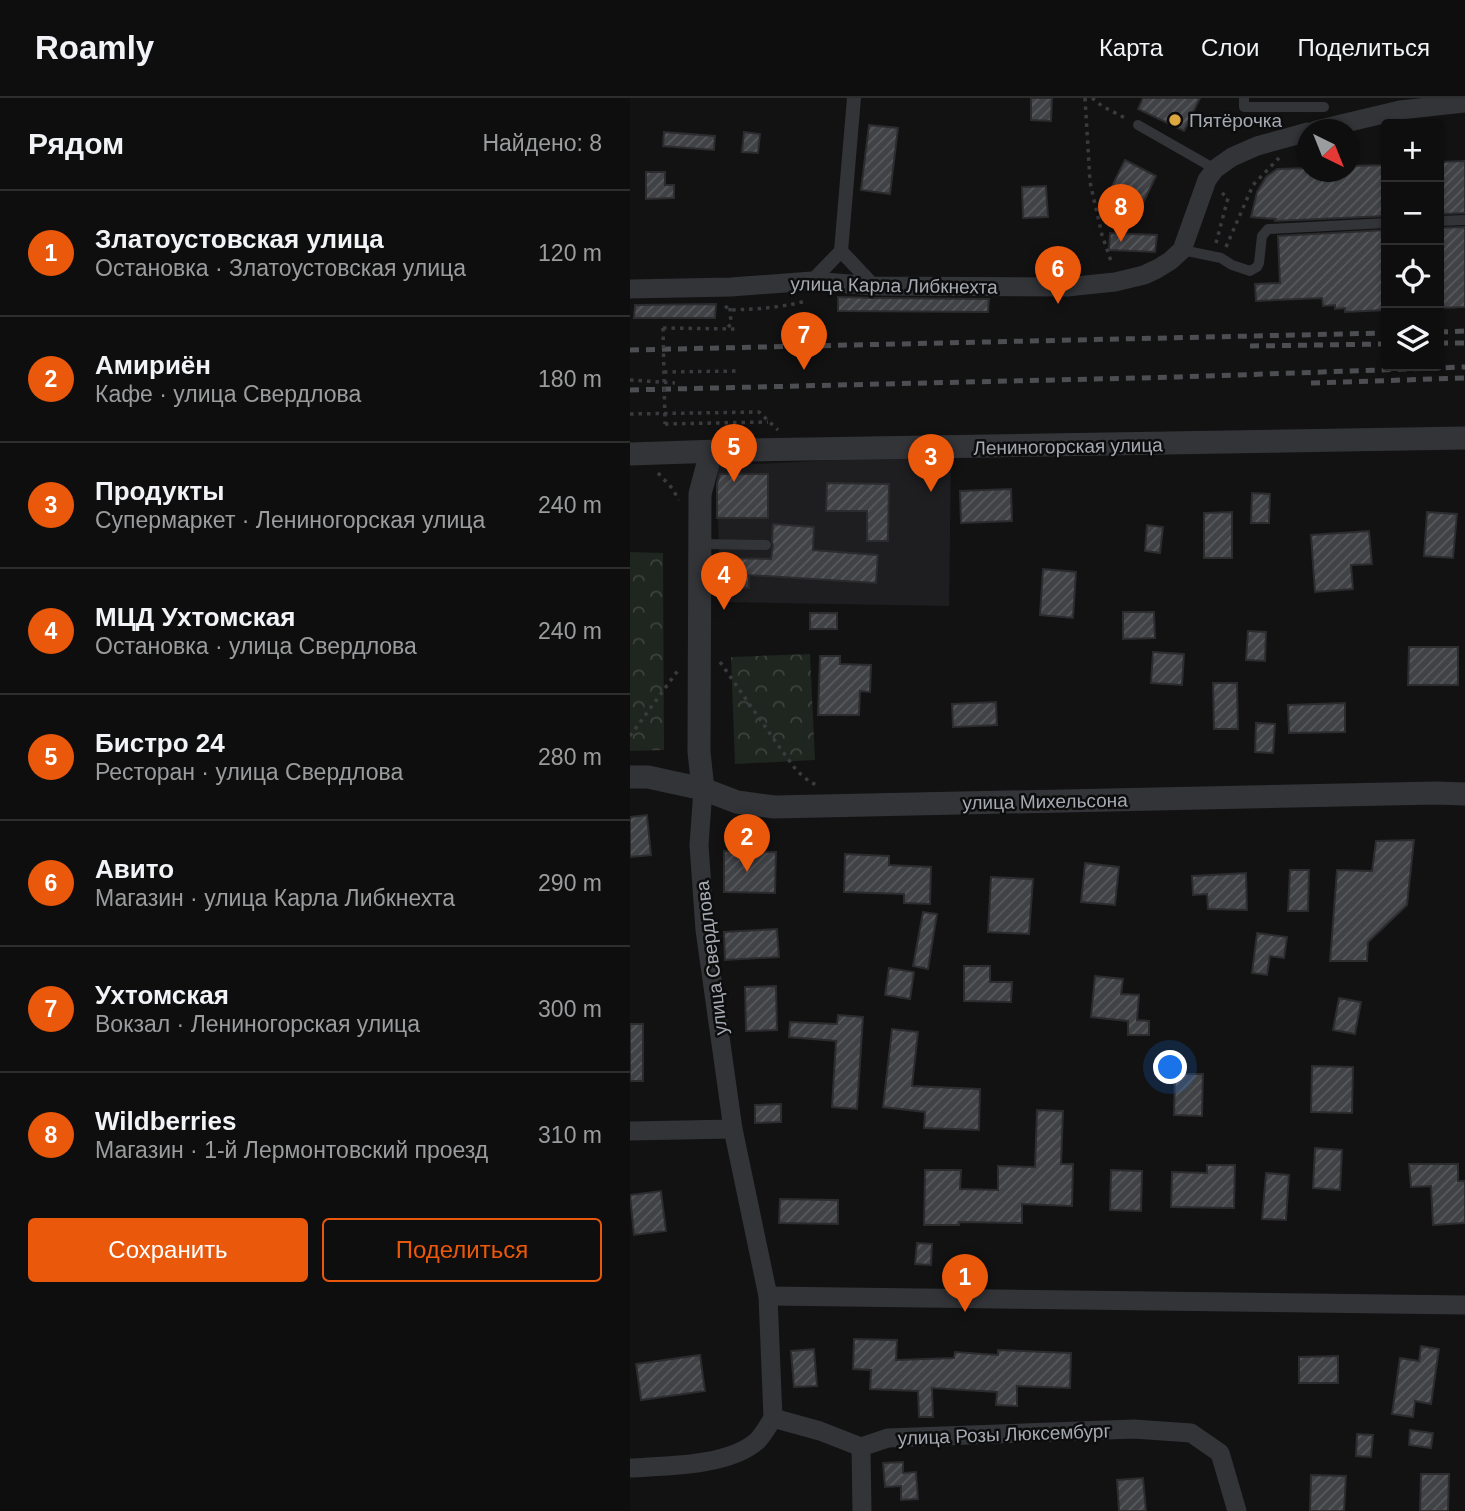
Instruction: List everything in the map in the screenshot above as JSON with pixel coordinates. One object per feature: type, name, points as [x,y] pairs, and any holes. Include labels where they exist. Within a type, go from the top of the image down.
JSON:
[{"type":"street","points":[[812,281],[841,251],[854,98]]},
{"type":"street","points":[[1360,120],[1400,110],[1465,103]]},
{"type":"street","points":[[1182,250],[1211,174],[1232,157],[1257,146],[1297,135]]},
{"type":"street","name":"улица Карла Либкнехта","points":[[630,289],[731,287],[812,281],[874,286],[1067,287],[1115,282],[1144,275],[1170,261],[1182,250]]},
{"type":"street","points":[[841,251],[874,286]]},
{"type":"street","name":"Лениногорская улица","points":[[630,454],[1465,438]]},
{"type":"street","name":"улица Свердлова","points":[[689,497],[710,452]]},
{"type":"street","name":"улица Свердлова","points":[[681,453],[700,544],[699,752],[703,789],[699,845],[705,930],[733,1129],[768,1296],[774,1419]]},
{"type":"street","name":"улица Михельсона","points":[[630,777],[648,777],[703,789],[737,802],[774,807],[1465,794]]},
{"type":"street","points":[[630,1131],[733,1129]]},
{"type":"street","points":[[768,1296],[1465,1305]]},
{"type":"street","points":[[630,1468],[716,1460],[738,1453],[758,1440],[774,1419],[820,1431],[861,1447],[862,1511]]},
{"type":"street","name":"улица Розы Люксембург","points":[[861,1447],[888,1438],[1134,1429],[1191,1433],[1220,1453],[1237,1511]]},
{"type":"lane","points":[[1244,98],[1244,107],[1324,103]]},
{"type":"lane","points":[[1138,125],[1211,174]]},
{"type":"lane","points":[[1444,221],[1465,220]]},
{"type":"lane","points":[[1182,250],[1217,257],[1246,271],[1257,267],[1262,236],[1268,229],[1381,223]]},
{"type":"lane","points":[[700,544],[766,545]]},
{"type":"path","points":[[1085,98],[1090,182],[1102,235],[1115,273],[1115,282]]},
{"type":"path","points":[[1092,98],[1138,125]]},
{"type":"path","points":[[1217,257],[1253,185],[1297,145]]},
{"type":"path","points":[[1211,174],[1228,198],[1217,257]]},
{"type":"path","points":[[719,302],[730,310],[782,307],[807,301]]},
{"type":"path","points":[[727,328],[732,324],[732,317]]},
{"type":"path","points":[[735,329],[663,328],[665,424],[770,422]]},
{"type":"path","points":[[664,372],[737,371]]},
{"type":"path","points":[[630,380],[675,383]]},
{"type":"path","points":[[630,414],[759,412],[778,429],[787,430]]},
{"type":"path","points":[[658,474],[672,488],[689,497]]},
{"type":"path","points":[[717,656],[797,771],[811,783],[826,787]]},
{"type":"path","points":[[630,736],[686,659]]},
{"type":"shaded area","points":[[951,454],[949,606],[721,602],[716,466]]},
{"type":"green space","points":[[630,552],[663,553],[664,750],[630,751]]},
{"type":"green space","points":[[810,654],[815,760],[735,764],[731,657]]},
{"type":"building","points":[[1031,98],[1052,98],[1051,121],[1031,120]]},
{"type":"building","name":"Пятёрочка","points":[[1143,98],[1200,98],[1184,131],[1138,109]]},
{"type":"building","points":[[869,125],[898,128],[890,194],[861,190]]},
{"type":"building","points":[[664,132],[715,136],[714,150],[663,146]]},
{"type":"building","points":[[744,132],[760,134],[758,153],[742,152]]},
{"type":"building","points":[[1125,160],[1156,176],[1135,220],[1103,204]]},
{"type":"building","points":[[1465,161],[1465,213],[1444,214],[1444,162]]},
{"type":"building","points":[[1381,165],[1381,216],[1275,221],[1276,219],[1251,217],[1257,192],[1266,177],[1277,169],[1297,168],[1297,182],[1360,182],[1360,166]]},
{"type":"building","points":[[646,172],[665,172],[665,185],[674,185],[674,198],[646,199]]},
{"type":"building","points":[[1046,186],[1048,217],[1023,218],[1022,187]]},
{"type":"building","points":[[1465,227],[1465,307],[1444,308],[1444,228]]},
{"type":"building","points":[[1381,230],[1381,310],[1345,312],[1345,308],[1335,309],[1335,305],[1323,306],[1322,298],[1256,301],[1255,284],[1280,283],[1278,236]]},
{"type":"building","points":[[1110,233],[1157,235],[1155,252],[1109,250]]},
{"type":"building","points":[[838,297],[989,299],[988,312],[838,311]]},
{"type":"building","points":[[716,304],[715,318],[634,318],[635,305]]},
{"type":"building","points":[[720,474],[768,474],[768,518],[717,518],[717,484]]},
{"type":"building","points":[[827,483],[889,484],[888,541],[867,541],[867,511],[826,511]]},
{"type":"building","points":[[1011,489],[1012,521],[961,523],[960,491]]},
{"type":"building","points":[[1252,493],[1270,494],[1269,523],[1251,523]]},
{"type":"building","points":[[1232,512],[1232,558],[1204,558],[1204,513]]},
{"type":"building","points":[[1427,512],[1457,514],[1453,558],[1424,556]]},
{"type":"building","points":[[773,524],[814,527],[813,550],[878,555],[876,583],[749,575],[749,588],[733,588],[733,578],[724,577],[723,558],[771,559]]},
{"type":"building","points":[[1147,525],[1163,527],[1160,553],[1145,551]]},
{"type":"building","points":[[1369,531],[1372,564],[1351,565],[1353,589],[1315,592],[1311,535]]},
{"type":"building","points":[[1043,569],[1076,572],[1073,618],[1040,615]]},
{"type":"building","points":[[1123,612],[1154,612],[1155,638],[1123,639]]},
{"type":"building","points":[[810,613],[837,613],[837,629],[810,629]]},
{"type":"building","points":[[1248,631],[1266,632],[1265,661],[1246,660]]},
{"type":"building","points":[[1409,647],[1458,647],[1458,685],[1408,685]]},
{"type":"building","points":[[1153,652],[1184,654],[1182,685],[1151,683]]},
{"type":"building","points":[[820,656],[840,656],[840,664],[871,665],[870,692],[860,691],[859,715],[818,715]]},
{"type":"building","points":[[1213,683],[1237,683],[1238,729],[1214,729]]},
{"type":"building","points":[[996,702],[997,725],[953,727],[952,704]]},
{"type":"building","points":[[1345,703],[1345,732],[1289,733],[1288,705]]},
{"type":"building","points":[[1256,723],[1275,724],[1273,753],[1255,752]]},
{"type":"building","points":[[647,815],[651,855],[630,857],[630,817]]},
{"type":"building","points":[[1414,840],[1407,905],[1368,942],[1367,961],[1330,961],[1337,870],[1372,871],[1376,841]]},
{"type":"building","points":[[724,851],[776,852],[775,893],[724,892]]},
{"type":"building","points":[[845,854],[889,856],[889,865],[931,867],[930,904],[904,903],[904,894],[844,892]]},
{"type":"building","points":[[1085,863],[1119,867],[1115,905],[1081,902]]},
{"type":"building","points":[[1290,870],[1309,870],[1308,911],[1288,911]]},
{"type":"building","points":[[1246,873],[1247,910],[1208,909],[1207,894],[1193,895],[1192,876]]},
{"type":"building","points":[[991,877],[1033,879],[1029,934],[988,932]]},
{"type":"building","points":[[923,912],[937,914],[928,969],[913,966]]},
{"type":"building","points":[[777,929],[779,957],[725,960],[724,932]]},
{"type":"building","points":[[1257,933],[1287,937],[1284,958],[1270,956],[1267,975],[1252,973]]},
{"type":"building","points":[[964,966],[990,966],[990,982],[1012,982],[1011,1002],[964,1001]]},
{"type":"building","points":[[889,968],[914,972],[910,999],[885,995]]},
{"type":"building","points":[[1095,976],[1123,979],[1121,994],[1139,995],[1137,1020],[1149,1021],[1149,1035],[1128,1035],[1128,1021],[1091,1017]]},
{"type":"building","points":[[776,986],[777,1030],[746,1031],[745,987]]},
{"type":"building","points":[[1339,998],[1361,1002],[1355,1034],[1333,1030]]},
{"type":"building","points":[[838,1015],[863,1017],[857,1109],[832,1107],[836,1041],[789,1037],[790,1022],[837,1024]]},
{"type":"building","points":[[630,1024],[643,1024],[643,1081],[630,1081]]},
{"type":"building","points":[[892,1029],[918,1032],[912,1086],[980,1089],[979,1130],[924,1128],[925,1112],[883,1107]]},
{"type":"building","points":[[1312,1066],[1353,1067],[1352,1113],[1311,1112]]},
{"type":"building","points":[[1175,1074],[1203,1074],[1202,1116],[1174,1115]]},
{"type":"building","points":[[781,1104],[781,1122],[755,1123],[755,1105]]},
{"type":"building","points":[[1037,1110],[1063,1111],[1061,1164],[1073,1164],[1072,1206],[1022,1204],[1022,1223],[959,1222],[959,1225],[924,1225],[925,1170],[961,1170],[960,1189],[998,1190],[998,1166],[1035,1167]]},
{"type":"building","points":[[1315,1148],[1342,1150],[1340,1190],[1313,1188]]},
{"type":"building","points":[[1409,1164],[1458,1164],[1458,1181],[1465,1181],[1465,1223],[1433,1225],[1431,1186],[1411,1187]]},
{"type":"building","points":[[1207,1165],[1235,1165],[1234,1208],[1171,1207],[1172,1172],[1207,1173]]},
{"type":"building","points":[[1111,1170],[1142,1171],[1141,1211],[1110,1210]]},
{"type":"building","points":[[1266,1173],[1289,1175],[1286,1220],[1262,1219]]},
{"type":"building","points":[[661,1191],[666,1231],[634,1235],[630,1195]]},
{"type":"building","points":[[780,1199],[838,1200],[838,1224],[779,1223]]},
{"type":"building","points":[[917,1243],[932,1244],[931,1265],[915,1264]]},
{"type":"building","points":[[854,1339],[897,1340],[896,1360],[954,1358],[955,1352],[998,1355],[998,1350],[1071,1353],[1070,1388],[1017,1386],[1017,1406],[996,1405],[997,1392],[932,1388],[933,1417],[919,1417],[918,1391],[870,1389],[871,1370],[853,1369]]},
{"type":"building","points":[[1421,1346],[1439,1349],[1431,1404],[1415,1401],[1413,1417],[1392,1414],[1400,1358],[1419,1361]]},
{"type":"building","points":[[814,1349],[817,1386],[794,1387],[791,1351]]},
{"type":"building","points":[[700,1355],[705,1391],[641,1400],[636,1364]]},
{"type":"building","points":[[1338,1356],[1338,1383],[1299,1383],[1299,1357]]},
{"type":"building","points":[[1410,1430],[1433,1433],[1431,1448],[1409,1445]]},
{"type":"building","points":[[1357,1434],[1373,1435],[1371,1457],[1356,1456]]},
{"type":"building","points":[[903,1462],[903,1473],[916,1472],[918,1499],[901,1500],[901,1486],[885,1487],[883,1463]]},
{"type":"building","points":[[1421,1474],[1449,1474],[1448,1511],[1420,1511]]},
{"type":"building","points":[[1311,1475],[1346,1476],[1344,1511],[1310,1511]]},
{"type":"building","points":[[1143,1478],[1146,1511],[1119,1511],[1117,1480]]},
{"type":"railway","points":[[1444,332],[1465,331]]},
{"type":"railway","points":[[630,350],[1381,333]]},
{"type":"railway","points":[[1444,343],[1465,343]]},
{"type":"railway","points":[[1250,346],[1381,344]]},
{"type":"railway","points":[[630,390],[1179,377],[1465,367]]},
{"type":"railway","points":[[1311,383],[1465,378]]},
{"type":"place","name":"Пятёрочка","points":[[1175,120]]},
{"type":"place","name":"Wildberries","points":[[1121,242]]},
{"type":"place","name":"Авито","points":[[1058,304]]},
{"type":"place","name":"Ухтомская","points":[[804,370]]},
{"type":"place","name":"Бистро 24","points":[[734,482]]},
{"type":"place","name":"Продукты","points":[[931,492]]},
{"type":"place","name":"МЦД Ухтомская","points":[[724,610]]},
{"type":"place","name":"Амириён","points":[[747,872]]},
{"type":"place","name":"Златоустовская улица","points":[[965,1312]]}]
